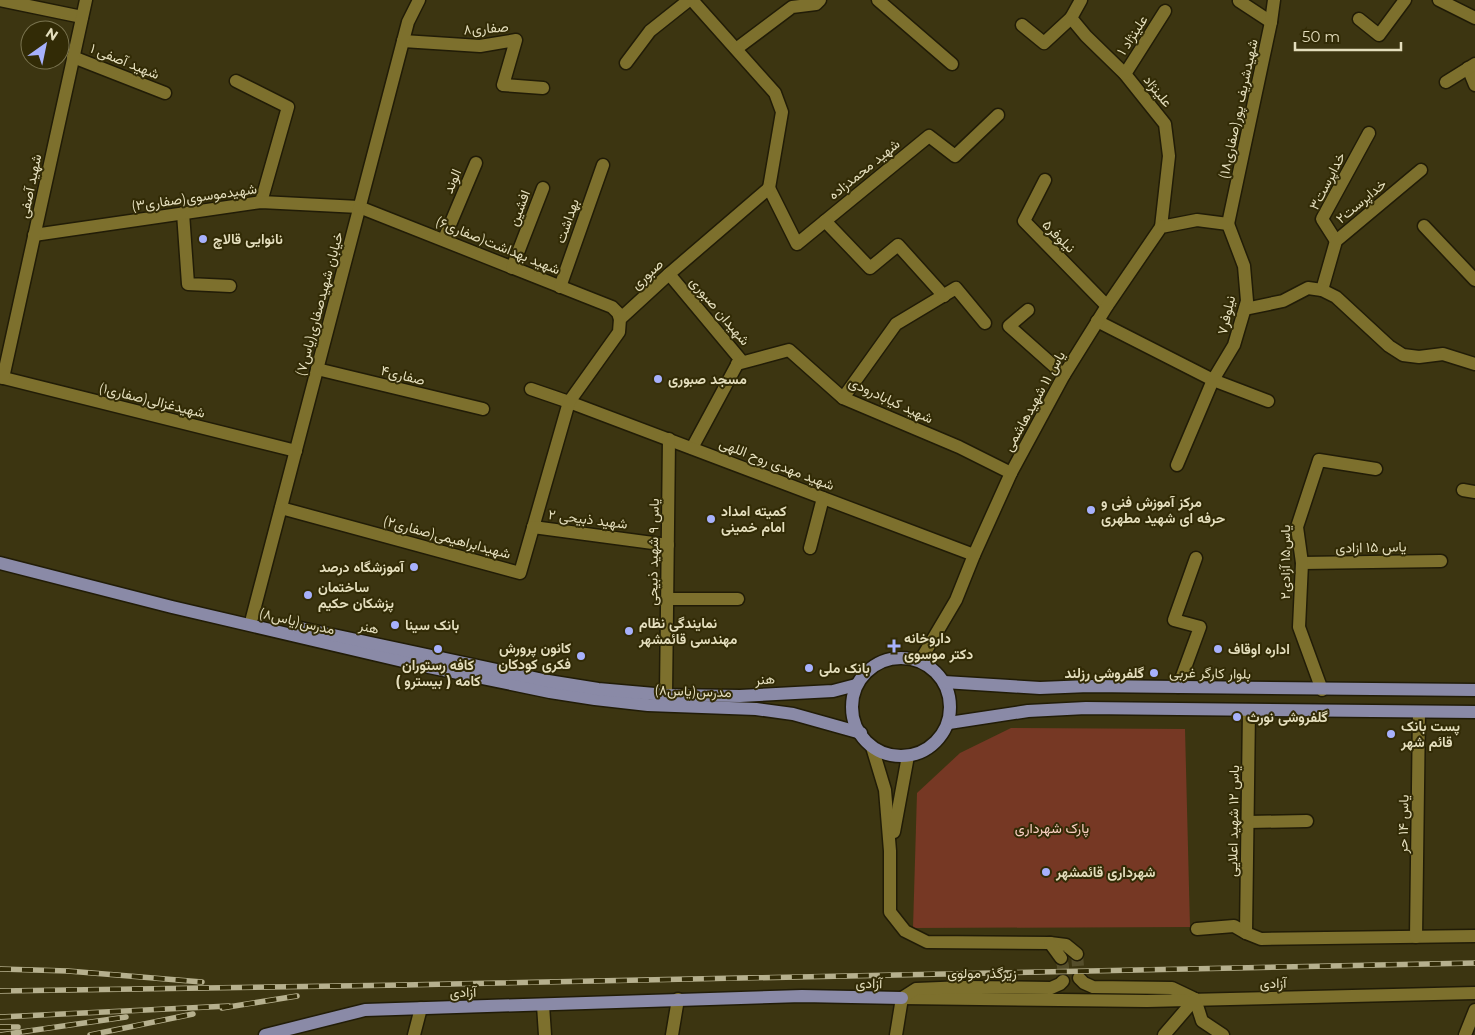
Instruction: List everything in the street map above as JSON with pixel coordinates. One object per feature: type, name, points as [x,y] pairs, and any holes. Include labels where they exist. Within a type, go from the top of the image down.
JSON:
[{"type":"main road","name":"هنر","points":[[0,555],[252,618],[548,681],[598,689],[666,695],[740,696],[833,691],[856,685]]},
{"type":"main road","name":"مدرس(یاس۸)","points":[[0,563],[424,666],[550,692],[648,704],[756,709],[793,714],[860,733]]},
{"type":"main road","points":[[906,657],[920,661],[934,669],[944,682],[950,697],[949,723],[936,742],[919,753],[900,756],[881,752],[865,740],[855,724],[852,704],[856,685],[865,673],[876,664],[890,658],[906,657]]},
{"type":"main road","name":"بلوار کارگر غربی","points":[[944,682],[1040,688],[1089,686],[1322,690],[1475,690]]},
{"type":"main road","points":[[1178,687],[1178,709]]},
{"type":"main road","points":[[949,723],[1028,711],[1086,708],[1475,712]]},
{"type":"main road","name":"آزادی","points":[[265,1035],[365,1010],[802,996],[902,998]]},
{"type":"street","points":[[0,0],[82,16]]},
{"type":"street","name":"شهید آصفی","points":[[2,378],[86,0]]},
{"type":"street","name":"خیابان شهیدصفاری(یاس۷)","points":[[252,618],[408,22],[419,0]]},
{"type":"street","points":[[626,63],[650,31],[691,0],[775,93],[782,112],[770,188]]},
{"type":"street","points":[[736,49],[792,7],[816,4],[820,0]]},
{"type":"street","points":[[1022,25],[1044,43],[1071,18],[1081,0]]},
{"type":"street","name":"شهیدشریف پور(صفاری۱۸)","points":[[1228,224],[1274,0]]},
{"type":"street","points":[[1359,19],[1379,35],[1405,0]]},
{"type":"street","points":[[1439,0],[1475,18]]},
{"type":"street","points":[[1239,1],[1271,22]]},
{"type":"street","points":[[883,2],[952,64]]},
{"type":"street","name":"علینژاد ۱","points":[[1125,74],[1165,11]]},
{"type":"street","name":"علینژاد","points":[[1071,18],[1086,36],[1125,74],[1164,124],[1169,156],[1161,227]]},
{"type":"street","name":"صفاری۸","points":[[403,41],[480,46],[516,40],[503,85],[543,88]]},
{"type":"street","name":"شهید آصفی ۱","points":[[73,57],[165,93]]},
{"type":"street","points":[[1446,82],[1471,66],[1475,85]]},
{"type":"street","points":[[236,81],[288,107],[261,202]]},
{"type":"street","name":"شهید محمدزاده","points":[[770,188],[797,244],[929,136],[955,156],[998,115]]},
{"type":"street","name":"خداپرست۳","points":[[1336,242],[1322,219],[1369,133]]},
{"type":"street","name":"الوند","points":[[444,239],[476,163]]},
{"type":"street","name":"بهداشت","points":[[560,287],[603,165]]},
{"type":"street","name":"خداپرست۲","points":[[1322,290],[1336,242],[1421,170]]},
{"type":"street","name":"نیلوفر۵","points":[[1045,180],[1024,221],[1107,306]]},
{"type":"street","name":"افشین","points":[[512,268],[543,188]]},
{"type":"street","name":"صبوری","points":[[569,402],[619,332],[620,319],[669,274],[770,188]]},
{"type":"street","name":"شهیدموسوی(صفاری۳)","points":[[34,235],[261,202],[359,207]]},
{"type":"street","name":"شهید بهداشت(صفاری۶)","points":[[359,207],[612,307],[618,313],[620,319]]},
{"type":"street","points":[[183,213],[188,284],[230,286]]},
{"type":"street","points":[[1161,227],[1197,220],[1228,224]]},
{"type":"street","points":[[825,221],[870,268],[898,245],[944,296]]},
{"type":"street","name":"نیلوفر۷","points":[[1177,465],[1213,380],[1234,345],[1247,302],[1244,266],[1228,224]]},
{"type":"street","points":[[1424,226],[1475,280]]},
{"type":"street","name":"یاس ۱۱ شهیدهاشمی","points":[[920,661],[956,600],[1011,473],[1064,375],[1107,306],[1161,227]]},
{"type":"street","name":"شهیدان صبوری","points":[[669,274],[740,359],[692,448]]},
{"type":"street","points":[[843,398],[896,324],[956,288],[985,324]]},
{"type":"street","points":[[1244,309],[1283,301],[1308,288],[1322,290],[1336,297],[1389,346],[1403,354],[1418,357],[1443,354],[1475,364]]},
{"type":"street","points":[[1028,310],[1010,326],[1064,375]]},
{"type":"street","points":[[1097,322],[1213,380],[1268,401]]},
{"type":"street","name":"شهید کیابادرودی","points":[[737,364],[789,350],[843,398],[959,447],[1011,473]]},
{"type":"street","name":"صفاری۴","points":[[317,369],[483,409]]},
{"type":"street","name":"شهیدغزالی(صفاری۱)","points":[[2,378],[296,451]]},
{"type":"street","name":"شهید مهدی روح اللهی","points":[[530,389],[974,555]]},
{"type":"street","name":"شهیدابراهیمی(صفاری۲)","points":[[281,508],[520,573],[569,402]]},
{"type":"street","name":"یاس ۹ شهید ذبیحی","points":[[666,695],[669,440]]},
{"type":"street","name":"یاس۱۵ آزادی۲","points":[[1322,690],[1299,627],[1302,563],[1297,527],[1319,460],[1376,469]]},
{"type":"street","points":[[810,548],[823,498]]},
{"type":"street","name":"شهید ذبیحی ۲","points":[[533,527],[668,544]]},
{"type":"street","points":[[1178,687],[1200,627],[1174,620],[1196,558]]},
{"type":"street","name":"یاس ۱۵ ازادی","points":[[1302,563],[1441,561]]},
{"type":"street","points":[[667,599],[738,599]]},
{"type":"street","name":"یاس ۱۲ شهید اعلایی","points":[[1246,934],[1249,710]]},
{"type":"street","name":"یاس ۱۴ حر","points":[[1416,938],[1420,712]]},
{"type":"street","points":[[872,747],[886,790],[890,851],[890,912],[905,931],[927,942],[1050,943],[1066,945],[1077,954]]},
{"type":"street","points":[[890,851],[908,756]]},
{"type":"street","points":[[1248,822],[1307,821]]},
{"type":"street","points":[[1197,928],[1234,926],[1246,934],[1261,938],[1475,936]]},
{"type":"street","points":[[1050,943],[1061,958]]},
{"type":"street","points":[[1079,978],[1084,983],[1093,987],[1172,988],[1195,999],[1202,1020],[1223,1035]]},
{"type":"street","name":"زیرگذر مولوی","points":[[902,998],[916,989],[966,987],[1051,988],[1060,984],[1063,980]]},
{"type":"street","name":"آزادی","points":[[902,998],[1147,1000],[1475,993]]},
{"type":"street","points":[[896,1035],[902,998]]},
{"type":"street","points":[[672,1035],[678,999]]},
{"type":"street","points":[[1164,1035],[1195,999]]},
{"type":"street","points":[[543,1004],[545,1035]]},
{"type":"street","points":[[414,1035],[421,1008]]},
{"type":"street","points":[[1464,1035],[1475,1010]]},
{"type":"green space","name":"پارک شهرداری","points":[[1011,728],[1185,729],[1190,927],[913,928],[917,793],[960,753]]},
{"type":"tunnel","points":[[1077,954],[1079,978]]},
{"type":"tunnel","points":[[1061,958],[1063,981]]},
{"type":"railway","points":[[0,991],[404,985],[1475,963]]},
{"type":"railway","points":[[0,969],[68,971],[202,982]]},
{"type":"railway","points":[[222,1008],[297,996]]},
{"type":"railway","points":[[0,1017],[229,1006]]},
{"type":"railway","points":[[90,1035],[193,1014]]},
{"type":"railway","points":[[0,1035],[126,1017]]},
{"type":"railway","points":[[0,1027],[18,1027]]},
{"type":"place","name":"نانوایی قالاچ","points":[[203,239]]},
{"type":"place","name":"مسجد صبوری","points":[[658,379]]},
{"type":"place","name":"مرکز آموزش فنی و حرفه ای شهید مطهری","points":[[1091,510]]},
{"type":"place","name":"کمیته امداد امام خمینی","points":[[711,519]]},
{"type":"place","name":"آموزشگاه درصد","points":[[414,567]]},
{"type":"place","name":"ساختمان پزشکان حکیم","points":[[308,595]]},
{"type":"place","name":"بانک سینا","points":[[395,625]]},
{"type":"place","name":"نمایندگی نظام مهندسی قائمشهر","points":[[629,631]]},
{"type":"place","name":"داروخانه دکتر موسوی","points":[[894,646]]},
{"type":"place","name":"کافه رستوران کامه ( بیسترو )","points":[[438,649]]},
{"type":"place","name":"اداره اوقاف","points":[[1218,649]]},
{"type":"place","name":"کانون پرورش فکری کودکان","points":[[581,656]]},
{"type":"place","name":"بانک ملی","points":[[809,668]]},
{"type":"place","name":"گلفروشی رزلند","points":[[1154,673]]},
{"type":"place","name":"گلفروشی نورث","points":[[1237,717]]},
{"type":"place","name":"پست بانک قائم شهر","points":[[1391,734]]},
{"type":"place","name":"شهرداری قائمشهر","points":[[1046,872]]}]
